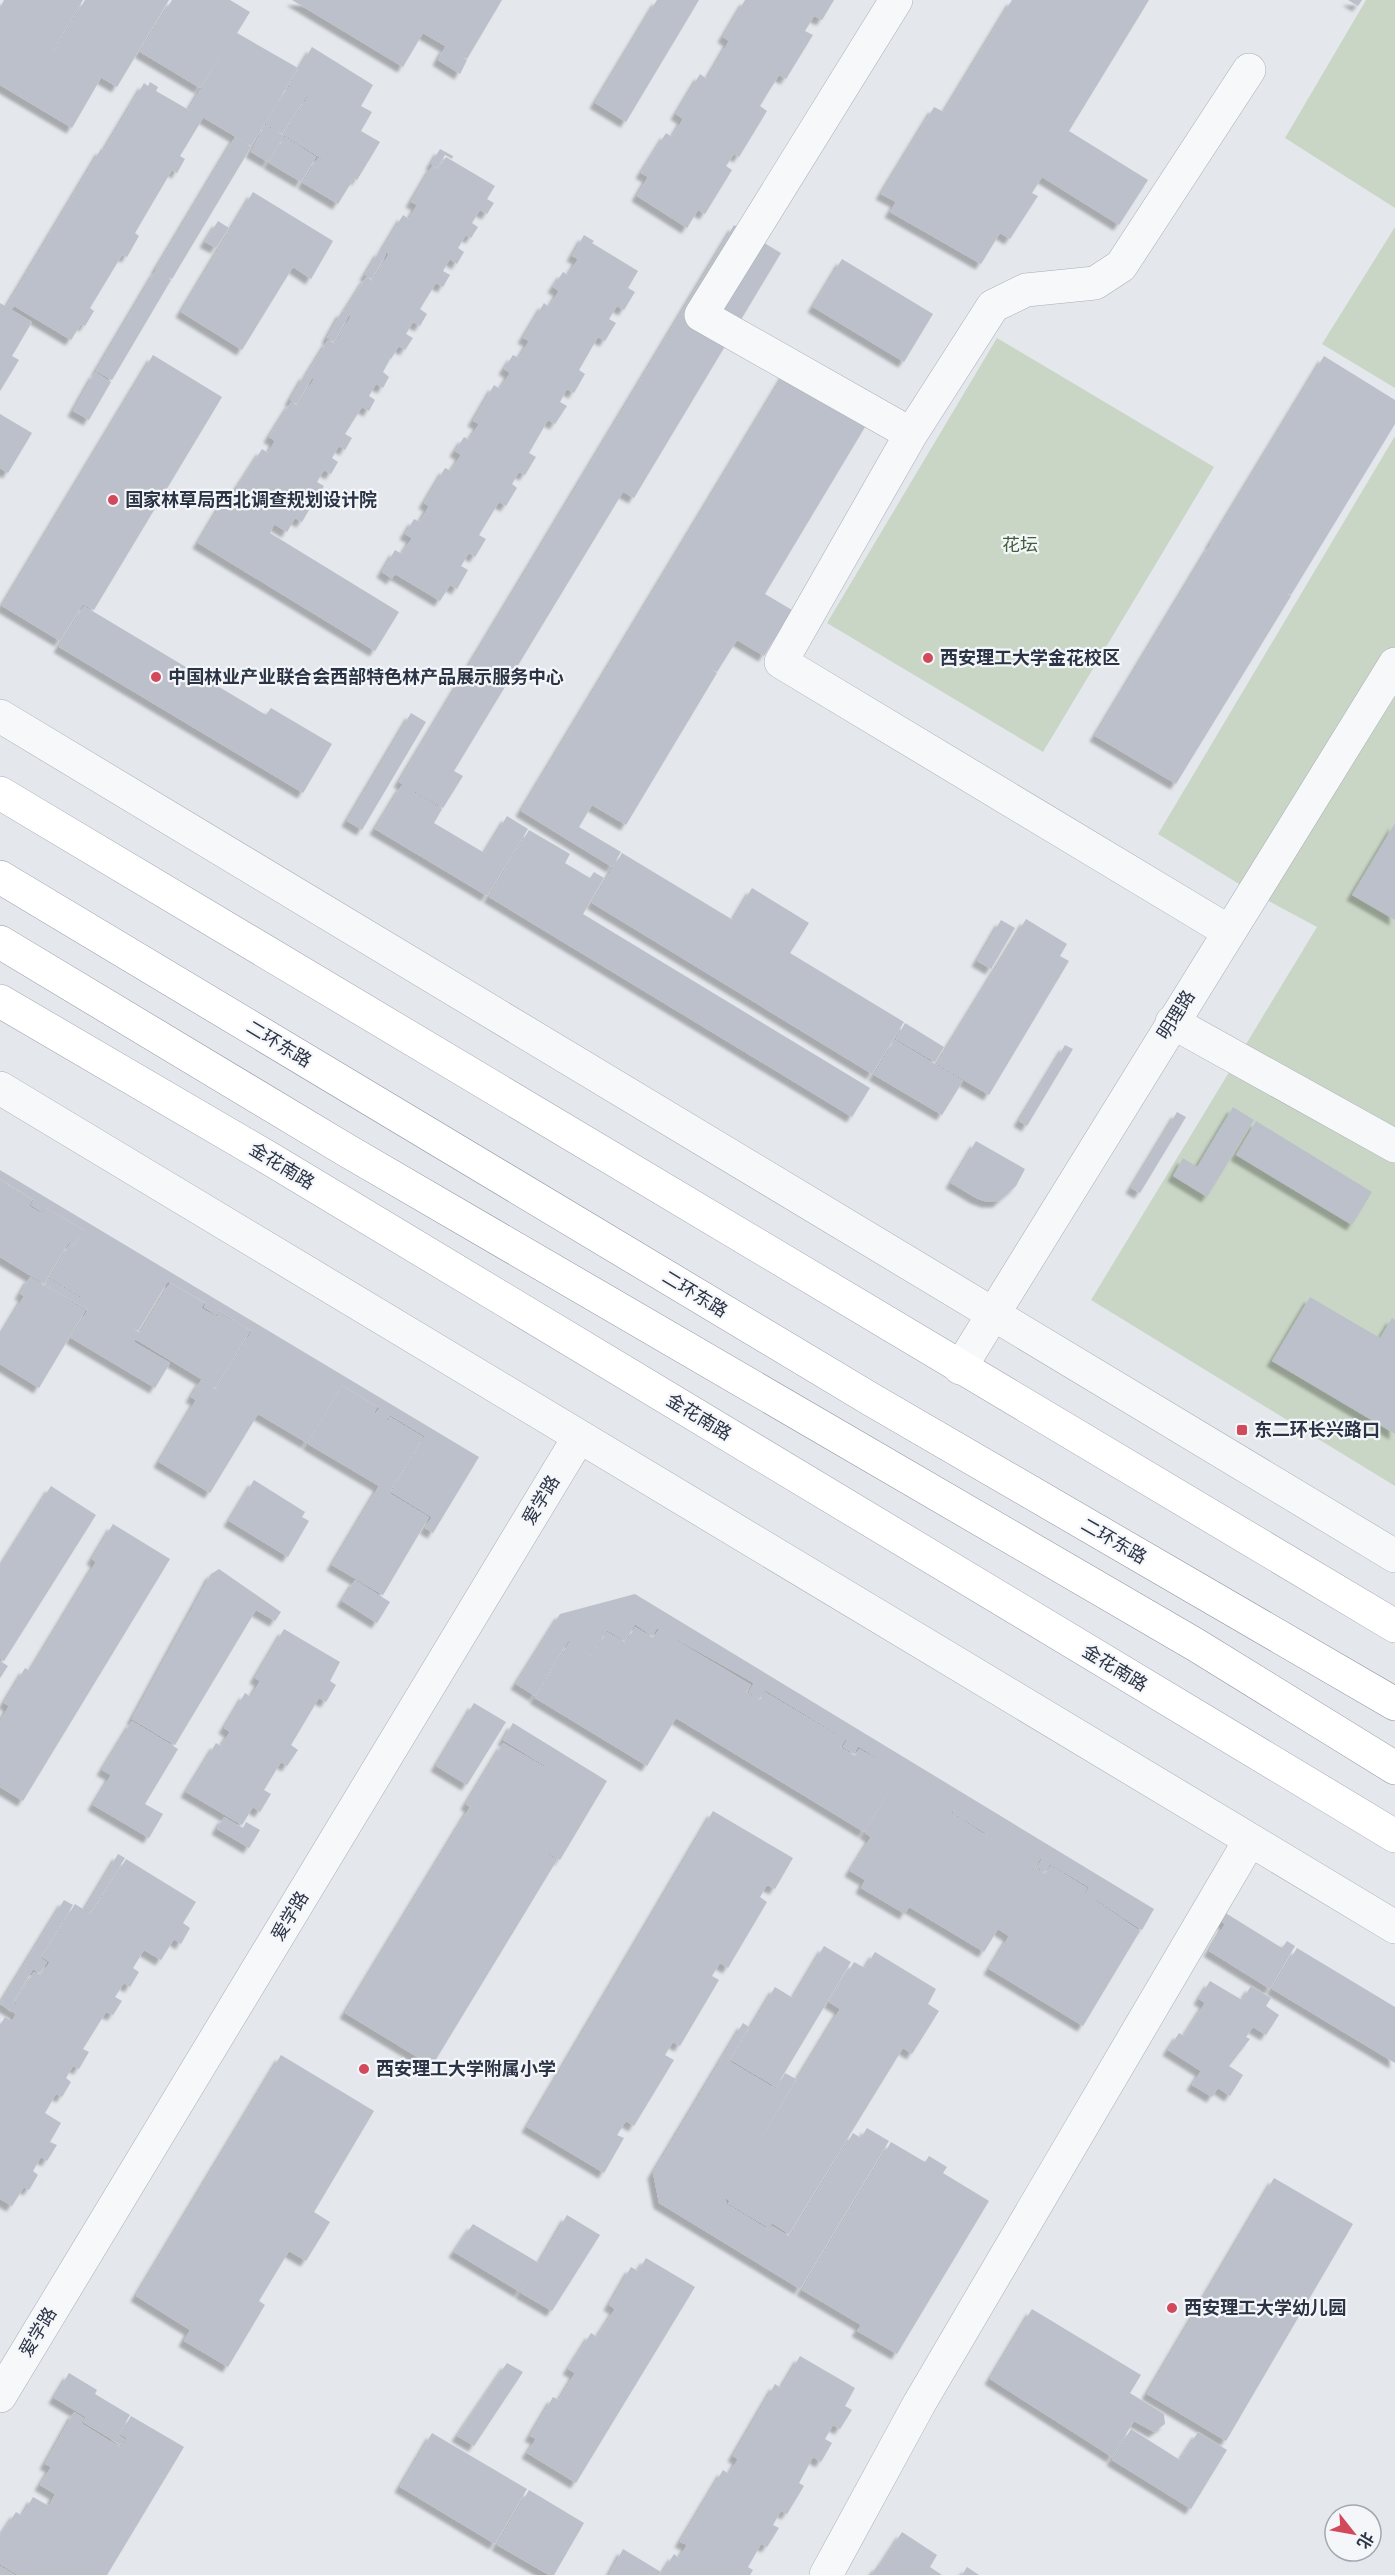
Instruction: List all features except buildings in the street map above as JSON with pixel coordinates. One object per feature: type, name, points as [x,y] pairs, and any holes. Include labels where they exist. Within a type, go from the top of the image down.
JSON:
[{"type":"main road","points":[[0,793],[1395,1626]]},
{"type":"main road","name":"二环东路","points":[[0,877],[873,1400],[1395,1704]]},
{"type":"main road","points":[[0,942],[346,1150],[1196,1645],[1395,1767]]},
{"type":"main road","name":"金花南路","points":[[0,1001],[267,1157],[1395,1836]]},
{"type":"street","points":[[896,0],[701,315],[911,434]]},
{"type":"street","points":[[1228,931],[781,662],[911,434],[993,306],[1026,290],[1095,283],[1121,266],[1249,70]]},
{"type":"street","name":"明理路","points":[[960,1368],[1395,664]]},
{"type":"street","points":[[0,716],[1395,1556]]},
{"type":"street","points":[[1172,1022],[1395,1146]]},
{"type":"street","points":[[0,1088],[1395,1928]]},
{"type":"street","name":"爱学路","points":[[0,2396],[579,1437]]},
{"type":"street","points":[[826,2575],[919,2404],[1250,1840]]},
{"type":"green space","points":[[1366,0],[1395,0],[1395,208],[1285,138]]},
{"type":"green space","points":[[1395,227],[1395,388],[1322,344]]},
{"type":"green space","name":"花坛","points":[[997,338],[1214,467],[1043,752],[827,623]]},
{"type":"green space","points":[[1395,436],[1395,1486],[1091,1300],[1317,927],[1252,892],[1158,834]]},
{"type":"place","name":"国家林草局西北调查规划设计院","points":[[113,500]]},
{"type":"place","name":"西安理工大学金花校区","points":[[928,658]]},
{"type":"place","name":"中国林业产业联合会西部特色林产品展示服务中心","points":[[156,677]]},
{"type":"place","name":"东二环长兴路口","points":[[1242,1430]]},
{"type":"place","name":"西安理工大学附属小学","points":[[364,2069]]},
{"type":"place","name":"西安理工大学幼儿园","points":[[1172,2308]]}]
